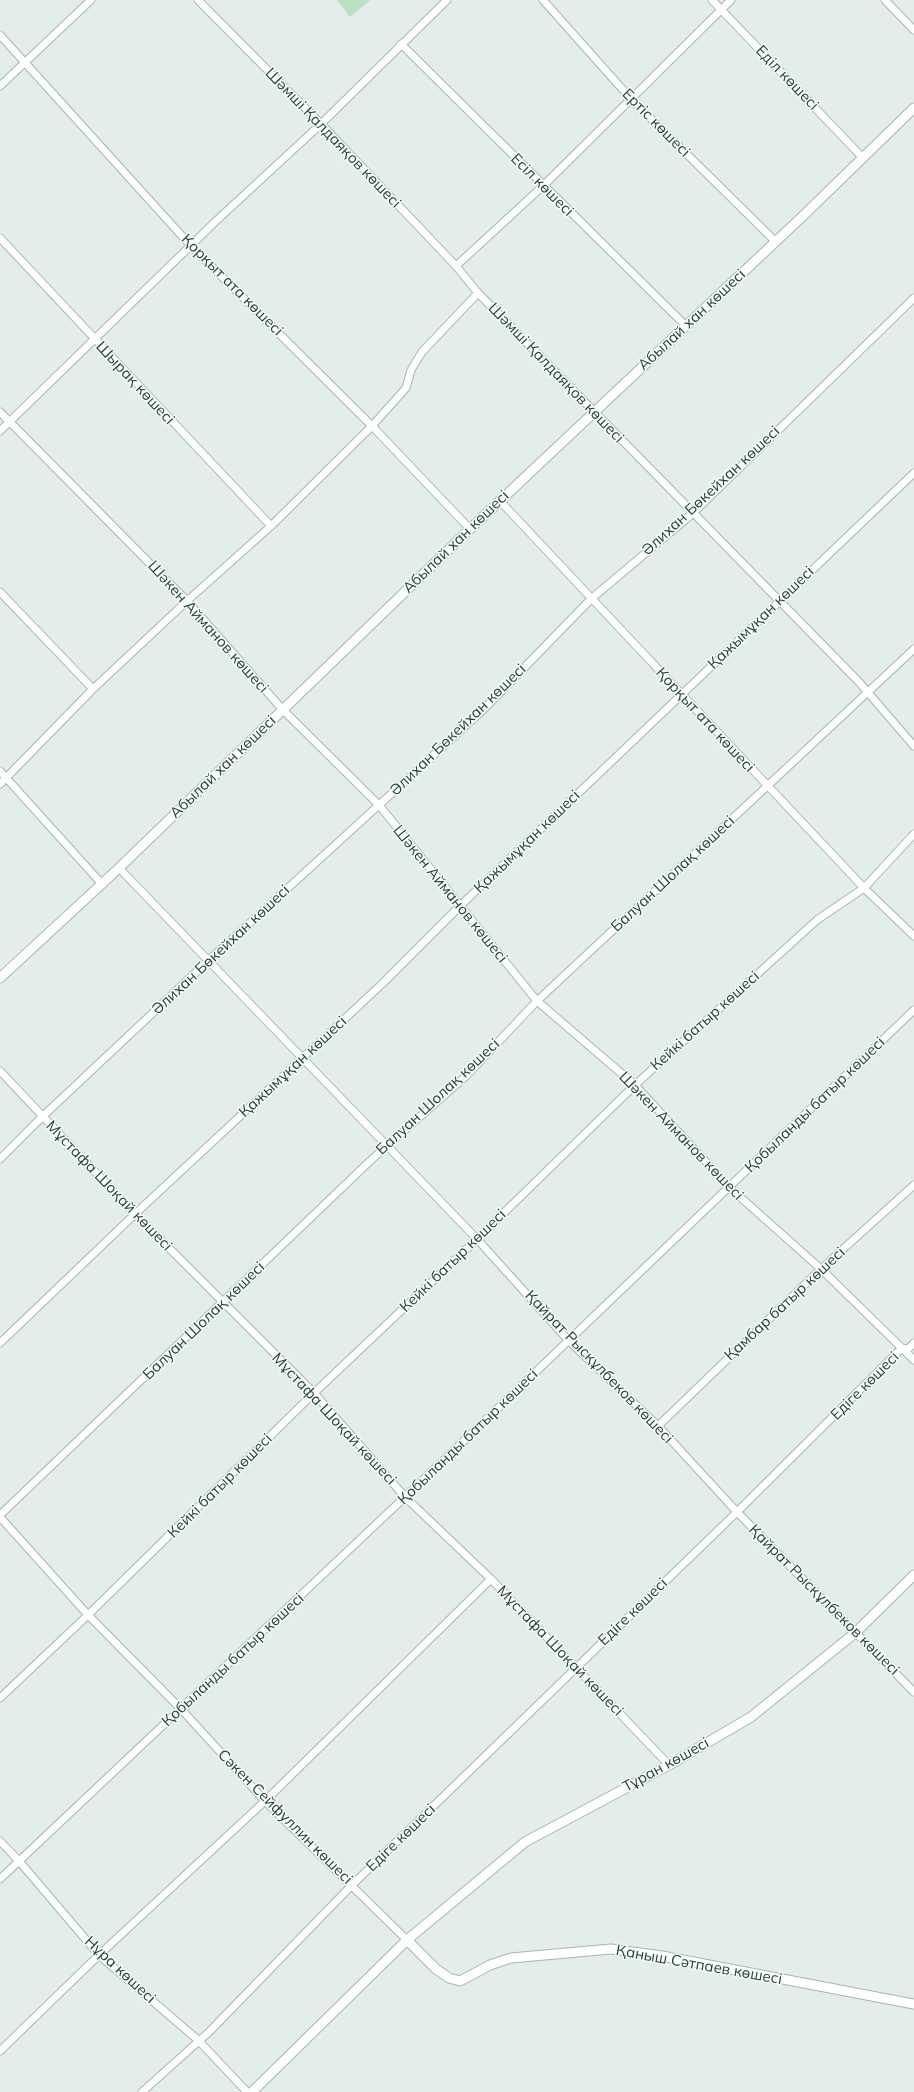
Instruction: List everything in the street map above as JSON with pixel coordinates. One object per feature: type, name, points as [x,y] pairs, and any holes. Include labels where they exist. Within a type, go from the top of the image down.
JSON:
[{"type":"street","points":[[0,86],[91,0]]},
{"type":"street","name":"Шәмші Қалдаяқов көшесі","points":[[198,0],[321,124],[456,266],[478,293],[692,514],[858,681],[867,694],[914,746]]},
{"type":"street","points":[[0,431],[191,246],[321,124],[447,0]]},
{"type":"street","name":"Ертіс көшесі","points":[[543,0],[632,100],[775,241]]},
{"type":"street","name":"Еділ көшесі","points":[[712,0],[862,157]]},
{"type":"street","points":[[456,266],[543,186],[632,100],[731,0]]},
{"type":"street","points":[[885,0],[914,30]]},
{"type":"street","name":"Қорқыт ата көшесі","points":[[0,36],[26,62],[191,246],[372,426],[470,529]]},
{"type":"street","name":"Есіл көшесі","points":[[401,44],[685,325]]},
{"type":"street","name":"Абылай хан көшесі","points":[[0,978],[101,883],[119,868],[470,529],[914,108]]},
{"type":"street","name":"Шырақ көшесі","points":[[0,238],[271,526]]},
{"type":"street","points":[[0,784],[93,689],[187,601],[271,526],[372,426],[406,388],[411,370],[422,352],[478,293]]},
{"type":"street","name":"Әлихан Бөкейхан көшесі","points":[[0,1159],[42,1117],[208,961],[483,710],[591,599],[692,514],[914,298]]},
{"type":"street","name":"Шәкен Айманов көшесі","points":[[0,412],[187,601],[283,710],[378,806],[537,1001],[635,1085],[730,1188],[820,1269],[914,1360]]},
{"type":"street","name":"Қажымұқан көшесі","points":[[0,1343],[135,1214],[382,984],[460,906],[778,601],[914,473]]},
{"type":"street","name":"Қорқыт ата көшесі","points":[[500,501],[864,888],[914,936]]},
{"type":"street","points":[[0,592],[93,689]]},
{"type":"street","name":"Балуан Шолақ көшесі","points":[[0,1516],[387,1146],[466,1076],[537,1001],[914,649]]},
{"type":"street","points":[[0,770],[101,883]]},
{"type":"street","name":"Кейкі батыр көшесі","points":[[0,1698],[88,1615],[314,1393],[477,1239],[635,1085],[817,920],[864,888],[914,834]]},
{"type":"street","name":"Қайрат Рысқұлбеков көшесі","points":[[119,868],[477,1239],[568,1340],[658,1426],[737,1512],[914,1692]]},
{"type":"street","name":"Қобыланды батыр көшесі","points":[[0,1879],[405,1497],[568,1340],[730,1188],[914,1010]]},
{"type":"street","name":"Мұстафа Шоқай көшесі","points":[[0,1071],[135,1214],[314,1393],[405,1497],[491,1579],[669,1765]]},
{"type":"street","name":"Қамбар батыр көшесі","points":[[658,1426],[820,1269],[914,1185]]},
{"type":"street","name":"Едіге көшесі","points":[[142,2092],[198,2040],[209,2032],[352,1885],[737,1512],[902,1348],[908,1349],[914,1343]]},
{"type":"street","name":"Сәкен Сейфуллин көшесі","points":[[0,1516],[88,1615],[181,1709],[264,1801],[407,1940]]},
{"type":"street","name":"Тұран көшесі","points":[[252,2092],[407,1940],[525,1842],[669,1765],[752,1717],[855,1633],[914,1575]]},
{"type":"street","points":[[0,2051],[99,1955],[264,1801],[491,1579]]},
{"type":"street","name":"Нұра көшесі","points":[[0,1841],[19,1861],[99,1955],[198,2040],[247,2092]]},
{"type":"street","name":"Қаныш Сәтпаев көшесі","points":[[407,1940],[436,1969],[449,1978],[460,1982],[490,1965],[511,1958],[611,1949],[662,1956],[914,2004]]},
{"type":"green space","points":[[337,0],[371,0],[350,17]]}]
